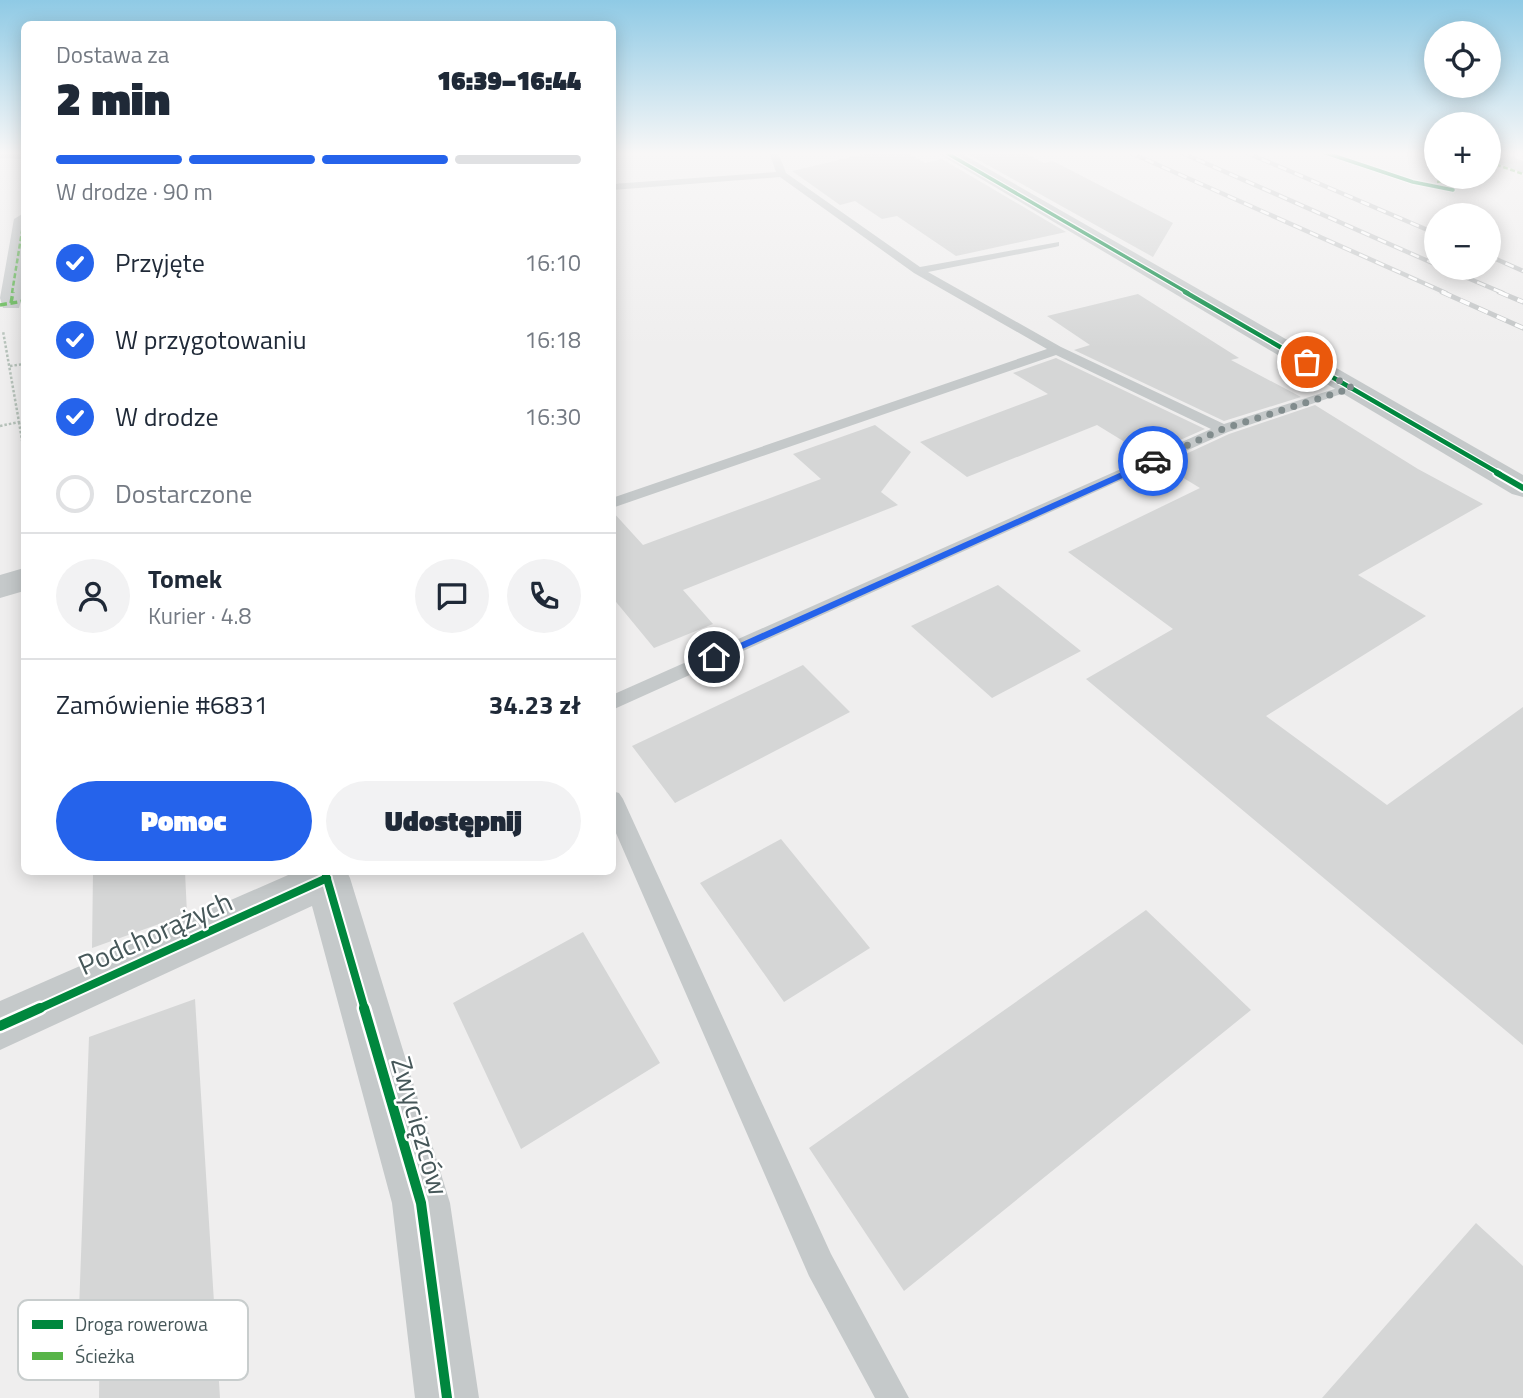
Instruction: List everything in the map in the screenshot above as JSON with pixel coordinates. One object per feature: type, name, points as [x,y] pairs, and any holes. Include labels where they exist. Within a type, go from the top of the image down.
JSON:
[{"type":"street","points":[[1058,217],[1523,488]]},
{"type":"street","points":[[9,308],[21,237]]},
{"type":"street","points":[[0,587],[21,580]]},
{"type":"street","name":"Podchorążych","points":[[0,1026],[326,875]]},
{"type":"street","name":"Zwycięzców","points":[[326,875],[421,1203],[447,1398]]},
{"type":"lane","points":[[843,217],[918,271],[1057,351],[1223,429]]},
{"type":"lane","points":[[918,271],[1055,244]]},
{"type":"lane","points":[[616,502],[1057,351]]},
{"type":"lane","points":[[616,701],[1223,429],[1352,388]]},
{"type":"lane","points":[[616,808],[820,1265],[893,1398]]},
{"type":"path","points":[[9,308],[10,366],[21,434]]},
{"type":"path","points":[[10,366],[21,364]]},
{"type":"path","points":[[0,426],[19,422]]},
{"type":"building","points":[[899,217],[1041,217],[1066,232],[956,256]]},
{"type":"building","points":[[1082,217],[1162,217],[1173,223],[1153,257]]},
{"type":"building","points":[[1138,294],[1239,358],[1231,360],[1301,397],[1224,421],[1074,350],[1090,345],[1047,316]]},
{"type":"building","points":[[1056,358],[1205,429],[1146,455],[1097,425],[967,477],[920,442],[1048,394],[1013,373]]},
{"type":"building","points":[[1315,405],[1418,469],[1483,504],[1358,575],[1426,616],[1266,716],[1387,805],[1523,707],[1523,1045],[1086,679],[1173,629],[1068,552],[1200,488],[1162,465],[1229,434]]},
{"type":"building","points":[[875,425],[911,452],[881,492],[898,505],[683,590],[713,624],[654,648],[616,602],[616,515],[643,545],[821,479],[793,454]]},
{"type":"building","points":[[998,585],[1081,651],[992,698],[911,626]]},
{"type":"building","points":[[803,665],[850,712],[675,803],[632,746]]},
{"type":"building","points":[[781,839],[870,948],[784,1002],[700,883]]},
{"type":"building","points":[[93,875],[185,875],[187,914],[92,948]]},
{"type":"building","points":[[1146,910],[1251,1010],[904,1291],[809,1148]]},
{"type":"building","points":[[583,932],[660,1063],[521,1149],[453,1003]]},
{"type":"building","points":[[195,999],[214,1300],[79,1300],[89,1037]]},
{"type":"building","points":[[1476,1223],[1523,1266],[1523,1398],[1322,1398]]},
{"type":"building","points":[[99,1380],[219,1380],[220,1398],[99,1398]]},
{"type":"railway","points":[[1276,217],[1446,293]]},
{"type":"railway","points":[[1328,217],[1424,259]]},
{"type":"railway","points":[[1398,217],[1424,228]]},
{"type":"railway","points":[[1501,261],[1523,271]]},
{"type":"railway","points":[[1472,280],[1503,293]]},
{"type":"railway","points":[[1442,292],[1523,328]]},
{"type":"railway","points":[[1499,292],[1523,302]]},
{"type":"marked path","points":[[11,303],[21,238]]},
{"type":"marked path","points":[[0,305],[21,302]]},
{"type":"cycle path","points":[[1057,217],[1523,488]]},
{"type":"cycle path","points":[[326,875],[421,1203],[447,1398]]},
{"type":"cycle path","points":[[0,1026],[327,878]]},
{"type":"way so far","points":[[1153,461],[1223,429],[1352,388],[1307,362]]},
{"type":"route","points":[[714,657],[1153,461]]}]
